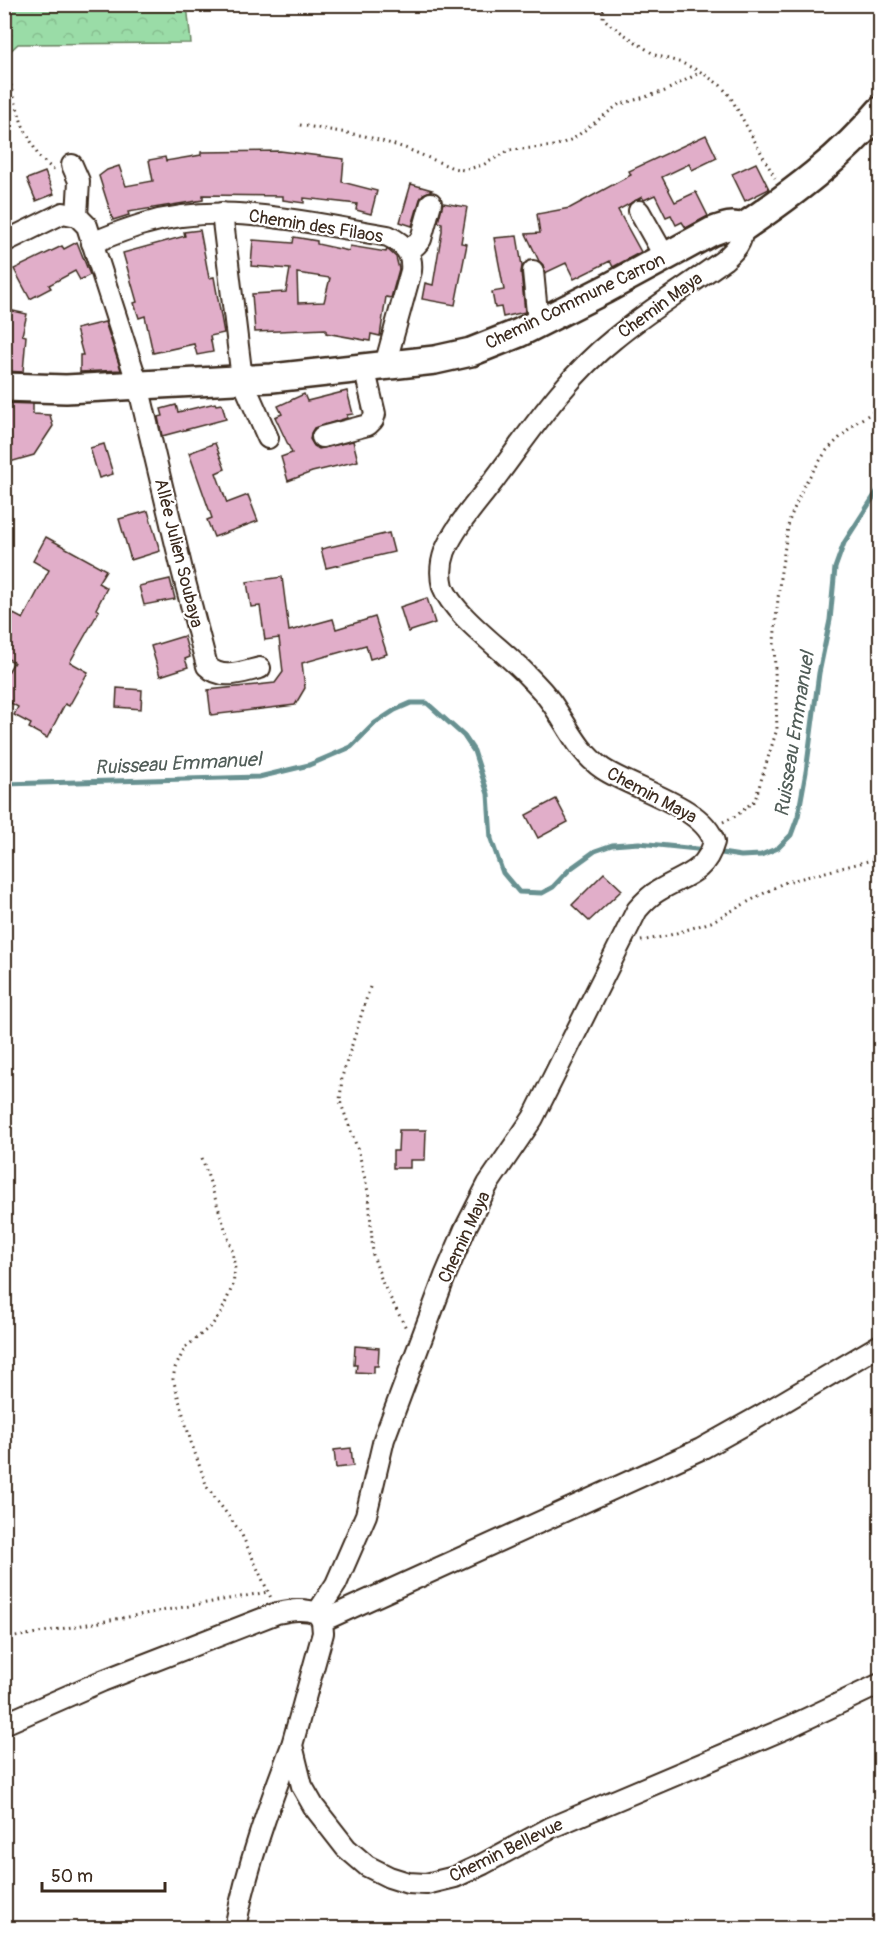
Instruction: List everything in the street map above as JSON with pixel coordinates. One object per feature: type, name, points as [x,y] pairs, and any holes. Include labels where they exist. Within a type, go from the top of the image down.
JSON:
[{"type":"street","name":"Chemin Commune Carron","points":[[4,387],[66,389],[242,379],[435,360],[471,352],[495,344],[538,323],[711,232],[728,225],[742,228],[786,198],[861,135],[880,111]]},
{"type":"street","points":[[4,242],[63,213],[77,216],[79,181],[72,165]]},
{"type":"street","name":"Chemin des Filaos","points":[[406,249],[421,240],[431,203]]},
{"type":"street","points":[[639,211],[665,257]]},
{"type":"street","name":"Chemin des Filaos","points":[[222,213],[242,379],[268,438]]},
{"type":"street","name":"Chemin des Filaos","points":[[92,243],[145,223],[188,215],[222,213],[260,216],[388,236],[406,249],[412,260],[411,271],[374,366]]},
{"type":"street","name":"Allée Julien Soubaya","points":[[77,216],[87,226],[138,386],[207,666],[225,675],[260,668]]},
{"type":"street","name":"Chemin Maya","points":[[320,1617],[366,1515],[384,1439],[465,1229],[488,1184],[533,1118],[637,910],[657,891],[698,870],[710,843],[694,815],[608,773],[579,748],[550,701],[528,675],[470,622],[448,596],[442,579],[442,562],[457,529],[553,402],[580,371],[613,339],[724,260],[736,249],[743,236],[742,228]]},
{"type":"street","points":[[532,271],[538,323]]},
{"type":"street","points":[[322,437],[368,425],[374,420],[374,366]]},
{"type":"street","points":[[4,1724],[102,1681],[278,1613],[308,1609],[320,1617],[701,1449],[880,1345]]},
{"type":"street","name":"Chemin Bellevue","points":[[320,1617],[323,1633],[292,1745],[302,1786],[314,1807],[346,1848],[367,1866],[408,1883],[426,1884],[441,1881],[483,1864],[550,1828],[789,1727],[880,1684]]},
{"type":"street","points":[[236,1929],[241,1900],[272,1796],[292,1745]]},
{"type":"path","points":[[604,4],[603,18],[612,26],[655,55],[682,63],[720,85],[730,96],[786,198]]},
{"type":"path","points":[[4,62],[22,124],[39,157],[78,192]]},
{"type":"path","points":[[300,125],[385,142],[464,170],[483,165],[510,150],[555,146],[573,139],[618,105],[665,91],[701,72]]},
{"type":"path","points":[[710,843],[754,800],[777,729],[774,641],[780,578],[789,521],[804,485],[827,450],[855,423],[880,408]]},
{"type":"path","points":[[618,945],[667,936],[711,922],[783,884],[880,858]]},
{"type":"path","points":[[370,987],[342,1077],[340,1101],[359,1153],[369,1196],[373,1255],[383,1284],[417,1349]]},
{"type":"path","points":[[202,1158],[232,1250],[235,1269],[233,1285],[221,1313],[212,1325],[185,1348],[175,1368],[173,1379],[207,1487],[241,1533],[278,1613]]},
{"type":"path","points":[[4,1639],[268,1592]]},
{"type":"green space","points":[[5,4],[187,5],[191,43],[18,44],[5,56]]},
{"type":"building","points":[[706,135],[717,158],[692,170],[689,164],[662,177],[675,202],[696,192],[708,216],[686,228],[682,222],[676,225],[671,215],[666,217],[655,195],[644,200],[642,197],[618,210],[641,252],[613,267],[610,261],[574,279],[566,263],[545,273],[526,234],[540,233],[537,214],[570,208],[631,175],[629,171]]},
{"type":"building","points":[[280,151],[344,159],[342,182],[377,191],[371,214],[356,210],[357,204],[304,198],[304,203],[283,200],[283,196],[203,195],[203,200],[128,212],[129,215],[113,220],[99,176],[119,166],[126,186],[153,181],[149,160],[165,157],[166,161],[201,155],[201,152]]},
{"type":"building","points":[[756,163],[769,189],[745,201],[732,174]]},
{"type":"building","points":[[45,172],[54,194],[36,201],[27,179]]},
{"type":"building","points":[[411,184],[432,190],[423,194],[420,199],[412,226],[400,222]]},
{"type":"building","points":[[443,203],[467,207],[461,243],[467,244],[455,305],[422,299],[425,283],[433,285],[442,231],[442,223],[438,222]]},
{"type":"building","points":[[200,230],[209,278],[214,277],[224,333],[210,336],[213,352],[197,355],[194,344],[153,353],[145,316],[139,318],[134,303],[137,302],[123,253],[185,236],[184,232]]},
{"type":"building","points":[[517,236],[522,266],[525,312],[503,317],[501,307],[495,308],[492,292],[504,290],[494,238]]},
{"type":"building","points":[[294,237],[349,251],[350,246],[386,252],[387,249],[396,257],[399,269],[391,298],[386,297],[380,336],[371,334],[370,341],[326,333],[326,329],[255,332],[252,294],[286,292],[290,269],[251,266],[253,240],[293,243]],"holes":[[[297,273],[330,278],[324,302],[298,303]]]},
{"type":"building","points":[[77,242],[90,275],[80,280],[75,271],[49,285],[51,288],[30,299],[14,269],[62,246],[64,249]]},
{"type":"building","points":[[4,309],[27,314],[22,335],[26,336],[23,372],[4,371]]},
{"type":"building","points":[[105,322],[121,370],[80,372],[80,355],[83,355],[76,329]]},
{"type":"building","points":[[347,391],[353,414],[314,428],[310,439],[319,449],[353,441],[358,461],[312,472],[288,481],[281,457],[292,453],[275,417],[282,414],[278,406],[304,394],[307,401]]},
{"type":"building","points":[[4,403],[33,404],[33,414],[50,415],[53,426],[34,455],[10,462],[4,457]]},
{"type":"building","points":[[215,403],[216,405],[222,404],[226,419],[162,436],[158,417],[163,416],[161,409],[176,405],[178,412]]},
{"type":"building","points":[[215,443],[225,469],[216,473],[227,503],[248,495],[258,521],[214,537],[207,520],[212,518],[189,453]]},
{"type":"building","points":[[104,444],[113,474],[99,478],[90,448]]},
{"type":"building","points":[[148,511],[160,551],[131,560],[119,519]]},
{"type":"building","points":[[389,533],[394,552],[326,568],[321,549]]},
{"type":"building","points":[[46,537],[106,570],[98,583],[107,588],[96,609],[99,611],[70,662],[88,672],[69,706],[65,704],[47,738],[29,728],[31,724],[14,715],[18,707],[4,699],[4,679],[14,662],[4,657],[4,609],[23,619],[49,570],[33,561]]},
{"type":"building","points":[[282,577],[289,631],[333,619],[336,629],[375,617],[387,654],[370,659],[366,645],[302,663],[305,688],[295,705],[211,715],[208,690],[275,683],[283,672],[279,638],[265,640],[260,606],[251,607],[247,582]]},
{"type":"building","points":[[170,579],[175,599],[144,605],[139,586]]},
{"type":"building","points":[[427,598],[435,623],[408,632],[400,607]]},
{"type":"building","points":[[184,636],[190,657],[185,659],[188,667],[160,676],[151,646]]},
{"type":"building","points":[[117,688],[142,690],[141,709],[116,707]]},
{"type":"building","points":[[556,799],[568,822],[538,838],[526,815]]},
{"type":"building","points":[[604,873],[622,890],[589,921],[572,905]]},
{"type":"building","points":[[399,1130],[426,1130],[425,1160],[410,1160],[410,1168],[393,1168],[393,1151],[398,1151]]},
{"type":"building","points":[[355,1346],[379,1348],[378,1366],[374,1366],[374,1373],[356,1372]]},
{"type":"building","points":[[351,1448],[353,1466],[336,1468],[334,1450]]},
{"type":"waterway","points":[[352,4],[360,7],[375,4]]},
{"type":"waterway","name":"Ruisseau Emmanuel","points":[[715,852],[741,856],[761,855],[778,848],[791,835],[798,816],[806,772],[819,673],[830,620],[835,568],[844,543],[880,487]]},
{"type":"waterway","name":"Ruisseau Emmanuel","points":[[4,784],[259,777],[309,765],[351,747],[375,723],[395,710],[411,703],[427,703],[464,736],[474,751],[488,794],[491,839],[503,873],[519,892],[542,893],[553,887],[570,869],[595,851],[612,845],[639,843],[706,850]]}]
